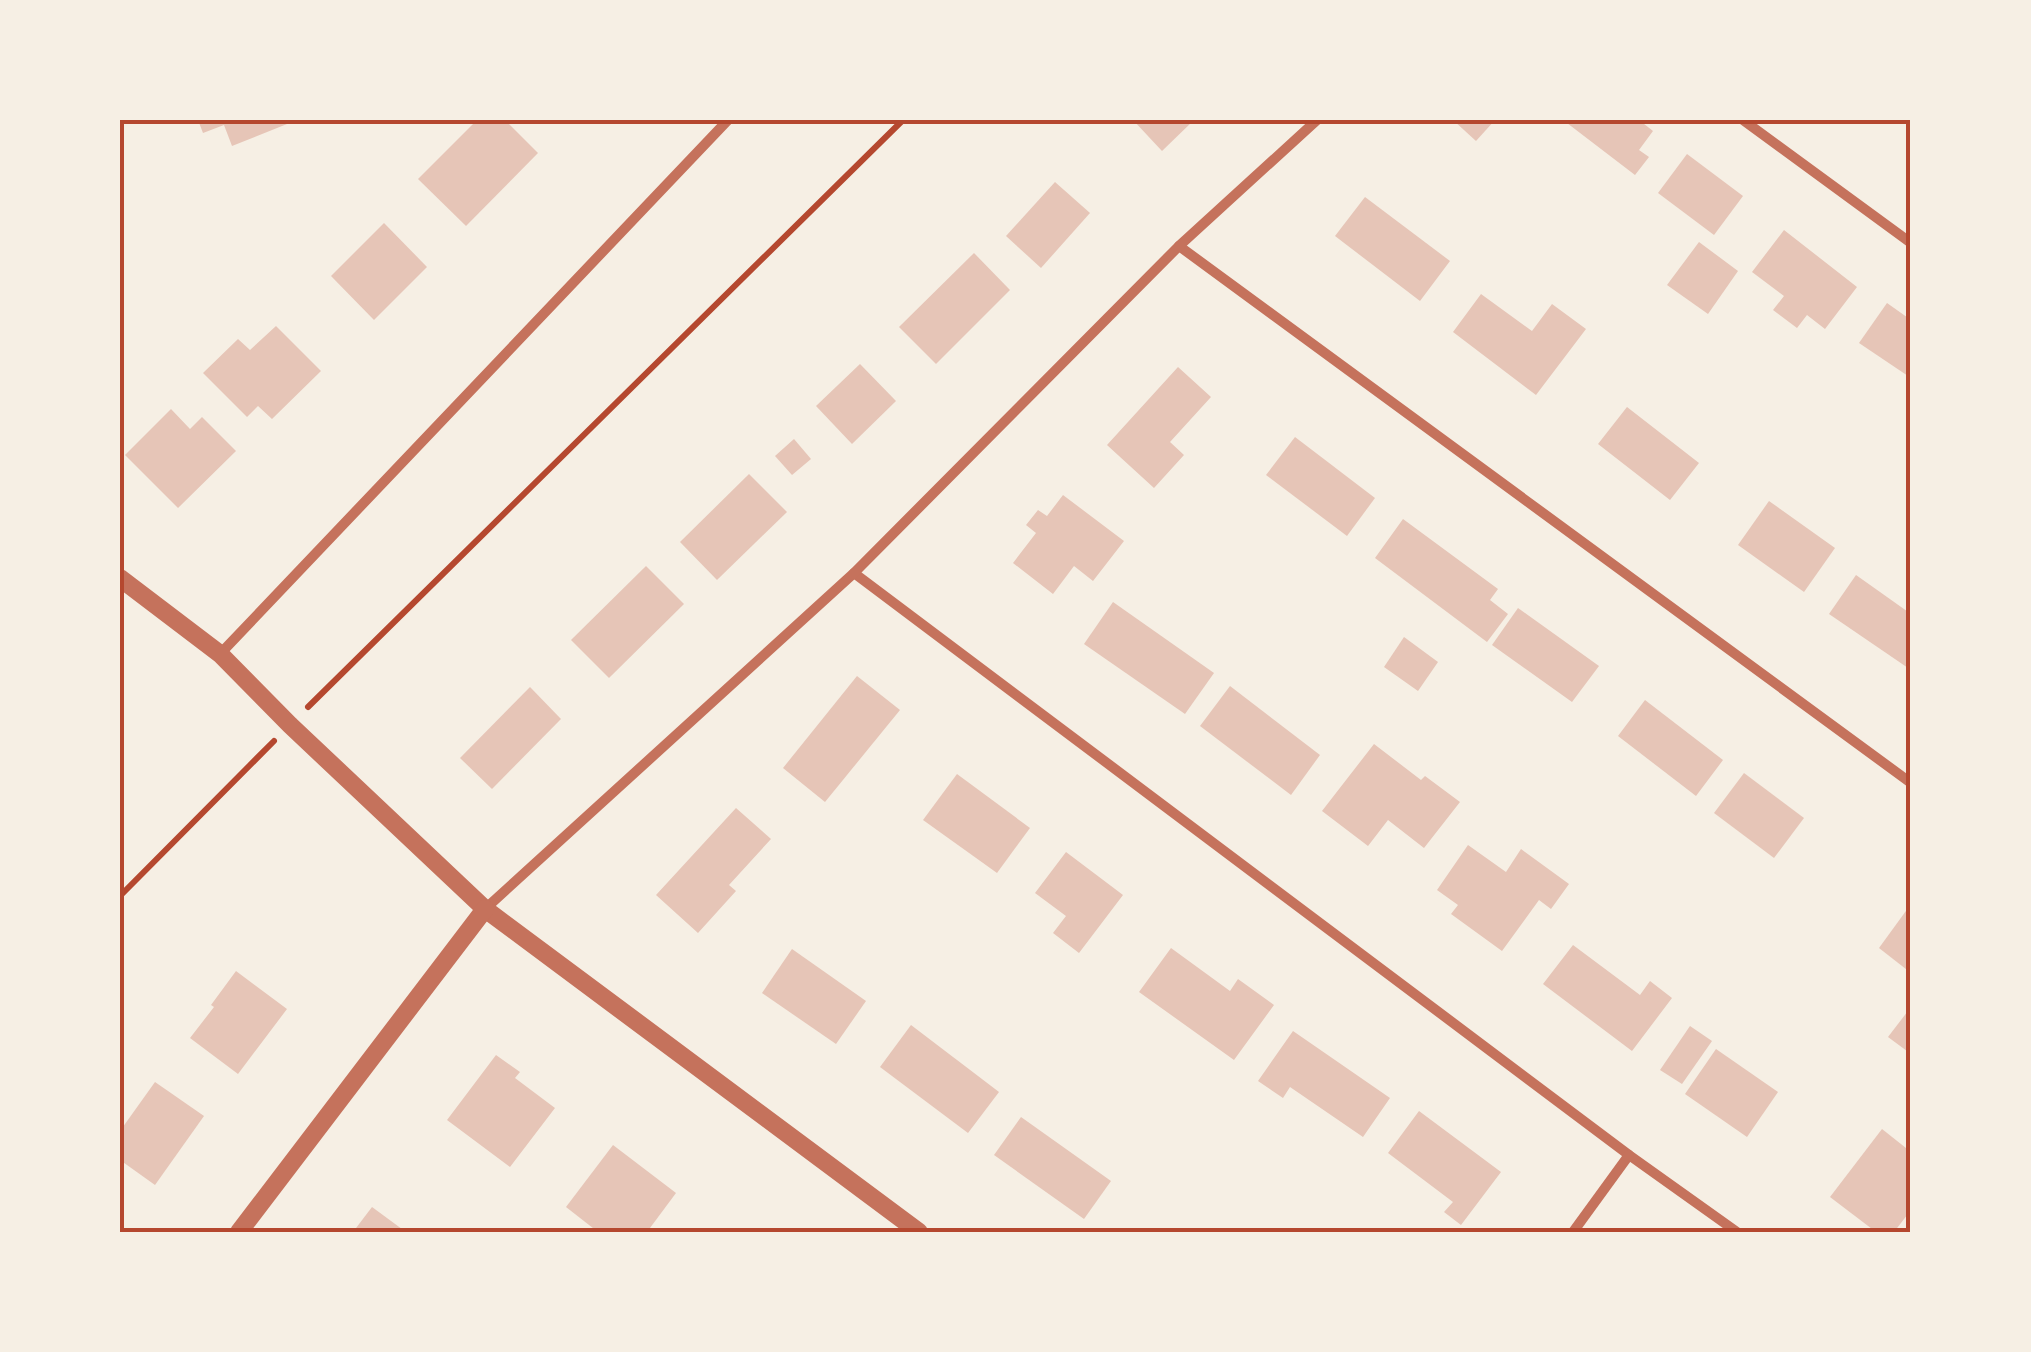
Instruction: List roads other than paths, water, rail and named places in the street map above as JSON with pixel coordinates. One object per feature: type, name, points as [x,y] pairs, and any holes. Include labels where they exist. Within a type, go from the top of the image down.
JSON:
[{"type":"street","points":[[220,654],[728,120]]},
{"type":"street","points":[[240,1232],[485,909],[854,574],[1179,246],[1317,120]]},
{"type":"street","points":[[1742,120],[1911,243]]},
{"type":"street","points":[[1179,246],[1911,783]]},
{"type":"street","points":[[854,574],[1737,1232]]},
{"type":"street","points":[[120,578],[220,654],[485,909],[919,1232]]},
{"type":"street","points":[[1573,1232],[1629,1155]]}]
